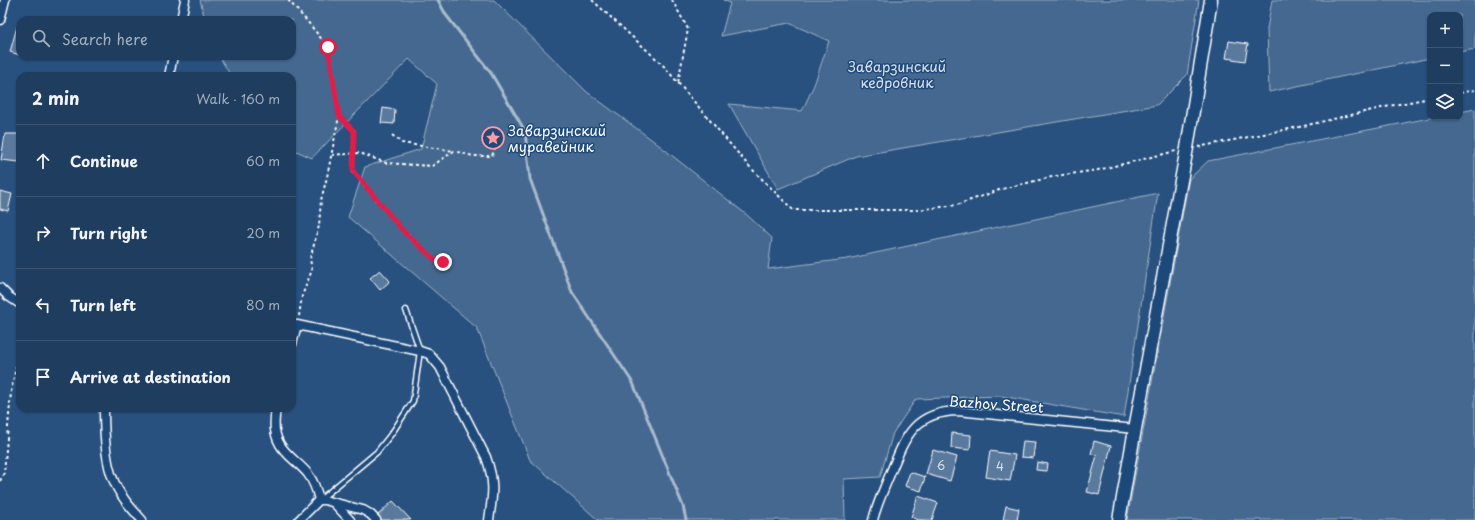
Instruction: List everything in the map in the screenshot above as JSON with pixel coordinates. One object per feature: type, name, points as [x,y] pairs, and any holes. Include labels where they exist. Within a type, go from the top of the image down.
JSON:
[{"type":"street","points":[[0,20],[4,0]]},
{"type":"street","points":[[182,16],[185,0]]},
{"type":"street","points":[[1120,520],[1135,429],[1187,148],[1211,0]]},
{"type":"street","points":[[170,72],[172,60]]},
{"type":"street","points":[[0,288],[16,301]]},
{"type":"street","points":[[296,329],[297,325],[429,354],[440,367],[486,457],[493,483],[490,520]]},
{"type":"street","points":[[104,412],[107,452],[112,478],[119,492],[142,520]]},
{"type":"street","points":[[276,412],[275,429],[277,438],[289,457],[309,475],[318,493],[319,500]]},
{"type":"street","name":"Bazhov Street","points":[[872,520],[903,442],[912,430],[923,420],[934,414],[958,412],[1135,429]]},
{"type":"street","points":[[299,520],[319,500],[363,510],[376,520]]},
{"type":"street","points":[[334,504],[350,520]]},
{"type":"lane","points":[[319,500],[377,452],[404,416],[413,401],[420,351],[406,310]]},
{"type":"path","points":[[288,0],[328,47],[339,116],[321,200],[319,226],[310,259],[312,270],[302,296],[297,325]]},
{"type":"path","points":[[592,0],[662,64],[748,165],[793,210],[917,210],[958,205],[1002,189],[1056,176],[1098,170],[1187,148],[1299,127],[1427,99]]},
{"type":"path","points":[[672,0],[688,29],[678,83]]},
{"type":"path","points":[[1463,92],[1475,90]]},
{"type":"path","points":[[339,116],[354,131],[353,171],[404,232],[434,259],[443,262]]},
{"type":"path","points":[[392,135],[402,143],[454,151],[473,156],[492,156],[497,142]]},
{"type":"path","points":[[331,155],[360,153],[386,163],[432,166],[454,151]]},
{"type":"path","points":[[0,481],[4,473],[11,392],[16,366]]},
{"type":"green space","points":[[200,0],[494,0],[587,92],[655,142],[747,215],[772,238],[768,269],[847,259],[1158,193],[1124,417],[1001,396],[916,399],[893,433],[880,477],[844,479],[845,520],[598,520],[530,460],[477,328],[348,217],[365,167],[421,149],[437,84],[409,59],[312,158],[296,151],[296,72],[229,72],[221,60],[296,60],[296,16],[204,16]]},
{"type":"green space","name":"Заварзинский кедровник","points":[[723,0],[1199,0],[1187,75],[1157,105],[856,156],[778,189],[729,104],[802,111],[814,85],[829,41],[789,23],[721,36],[730,3]]},
{"type":"green space","points":[[1272,0],[1475,0],[1475,49],[1463,51],[1463,12],[1427,12],[1427,59],[1269,92],[1267,29]]},
{"type":"green space","points":[[1475,109],[1475,520],[1127,520],[1189,179],[1208,161],[1427,119],[1427,120],[1463,120],[1463,111]]},
{"type":"building","points":[[16,30],[16,54],[10,52]]},
{"type":"building","points":[[1229,41],[1248,44],[1245,61],[1226,58]]},
{"type":"building","points":[[383,108],[395,110],[394,124],[381,123]]},
{"type":"building","points":[[5,134],[16,134],[16,162],[1,160]]},
{"type":"building","points":[[0,191],[12,194],[8,211],[0,209]]},
{"type":"building","points":[[380,270],[390,281],[380,290],[370,278]]},
{"type":"building","points":[[952,433],[971,435],[970,450],[951,448]]},
{"type":"building","points":[[1023,441],[1035,442],[1033,458],[1021,457]]},
{"type":"building","points":[[1094,441],[1111,446],[1099,495],[1087,492],[1097,455],[1091,454]]},
{"type":"building","points":[[933,450],[957,457],[950,481],[926,474]]},
{"type":"building","points":[[990,451],[1015,455],[1010,481],[986,477]]},
{"type":"building","points":[[1037,462],[1048,464],[1047,471],[1036,470]]},
{"type":"building","points":[[910,472],[925,477],[921,491],[905,486]]},
{"type":"building","points":[[918,496],[938,503],[932,520],[919,520],[911,517]]},
{"type":"building","points":[[393,501],[411,520],[381,520],[377,516]]},
{"type":"building","points":[[1006,506],[1019,509],[1017,520],[1003,520]]},
{"type":"waterway","points":[[438,0],[446,15],[491,73],[525,131],[530,179],[572,292],[633,383],[683,506],[686,520]]},
{"type":"place","name":"Заварзинский муравейник","points":[[493,138]]},
{"type":"route","points":[[328,47],[339,116],[354,131],[353,171],[404,232],[434,259],[443,262]]}]
